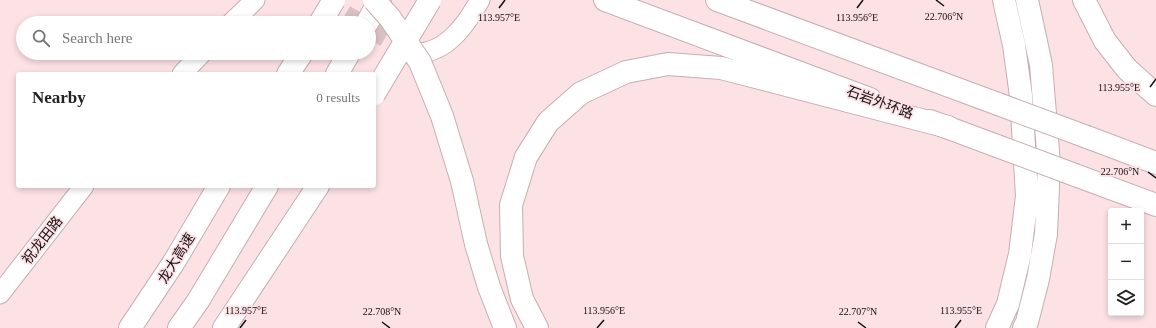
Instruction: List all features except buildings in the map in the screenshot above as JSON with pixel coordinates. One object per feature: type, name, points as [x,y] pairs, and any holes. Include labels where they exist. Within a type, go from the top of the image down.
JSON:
[{"type":"main road","points":[[324,16],[334,0]]},
{"type":"main road","points":[[374,0],[390,18],[420,62],[442,116],[462,181],[476,244],[489,287],[505,328]]},
{"type":"main road","points":[[371,16],[380,0]]},
{"type":"main road","points":[[376,91],[430,0]]},
{"type":"main road","name":"石岩外环路","points":[[605,0],[1156,205]]},
{"type":"main road","points":[[717,0],[1156,163]]},
{"type":"main road","points":[[997,328],[1008,304],[1020,254],[1027,196],[1021,96],[1014,45],[1004,0]]},
{"type":"main road","points":[[1024,328],[1027,322],[1038,279],[1046,234],[1049,163],[1041,65],[1027,0]]},
{"type":"main road","points":[[1084,0],[1105,41],[1127,69],[1156,96]]},
{"type":"main road","points":[[289,72],[297,60]]},
{"type":"main road","points":[[339,72],[346,60]]},
{"type":"main road","points":[[537,328],[522,299],[512,256],[511,205],[526,157],[548,122],[581,92],[626,72],[668,64],[721,68],[948,127]]},
{"type":"main road","name":"龙大高速","points":[[130,328],[174,262],[218,188]]},
{"type":"main road","points":[[179,328],[198,301],[266,188]]},
{"type":"main road","points":[[224,328],[317,188]]},
{"type":"street","points":[[238,16],[255,0]]},
{"type":"street","points":[[410,52],[425,52],[440,46],[456,34],[471,16],[480,0]]},
{"type":"street","points":[[184,72],[195,60]]},
{"type":"street","name":"祝龙田路","points":[[0,294],[82,188]]},
{"type":"street","points":[[1115,190],[1156,212]]},
{"type":"tunnel","points":[[320,0],[348,16]]},
{"type":"tunnel","points":[[376,32],[410,52]]}]
